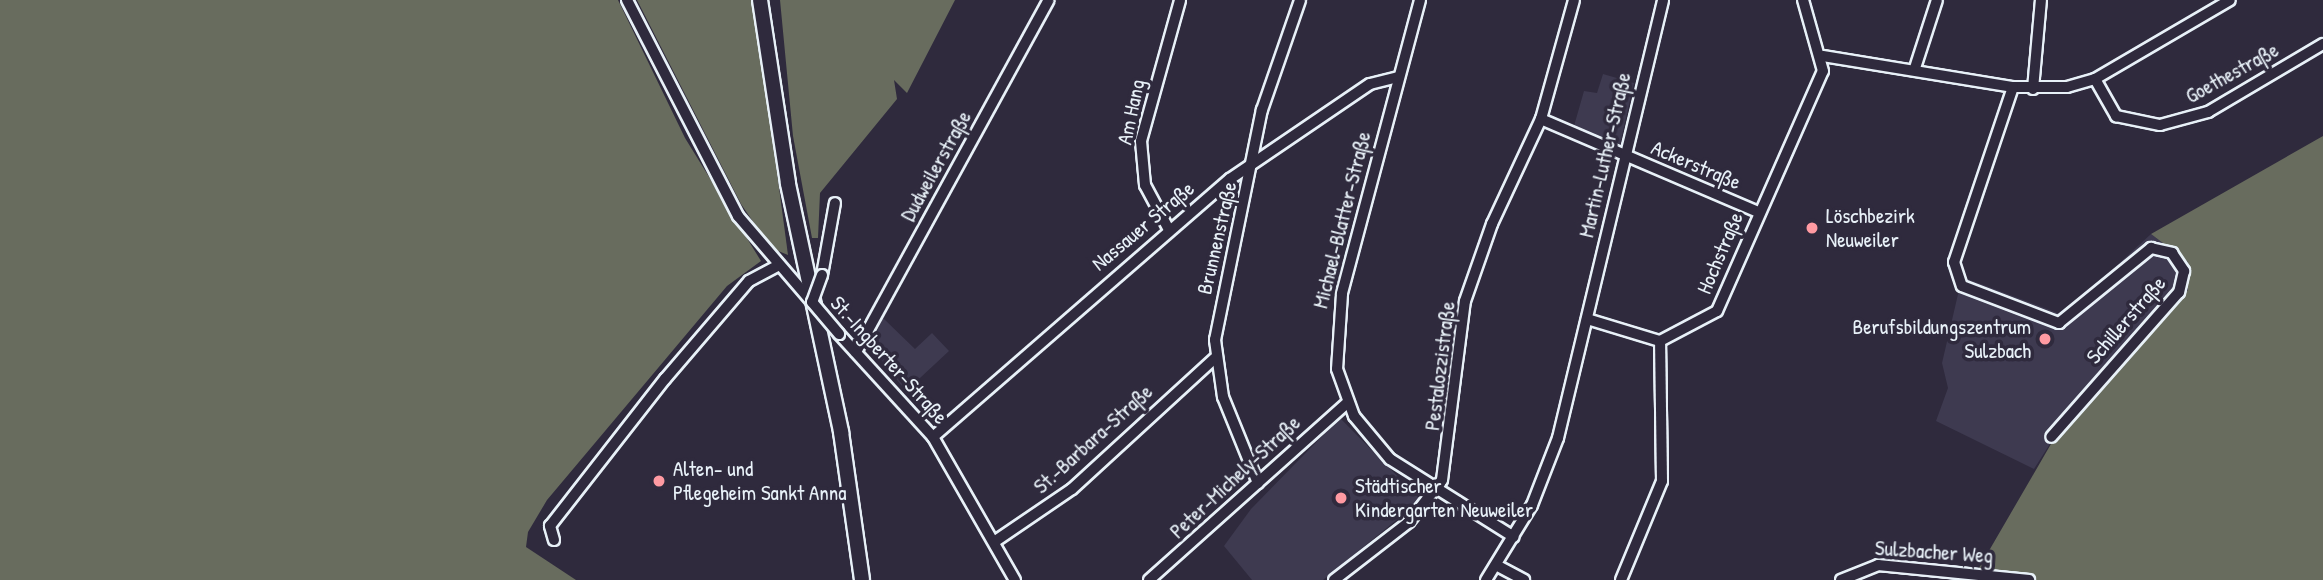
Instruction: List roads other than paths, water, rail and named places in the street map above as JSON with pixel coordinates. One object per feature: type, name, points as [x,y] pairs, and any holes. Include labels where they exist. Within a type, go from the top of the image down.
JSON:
[{"type":"main road","points":[[760,0],[771,85],[841,432],[862,580]]},
{"type":"main road","points":[[769,0],[771,85]]},
{"type":"street","name":"St.-Ingberter-Straße","points":[[627,0],[737,216],[777,266],[933,437],[1014,580]]},
{"type":"street","name":"Dudweilerstraße","points":[[856,352],[1049,0]]},
{"type":"street","name":"Am Hang","points":[[1168,228],[1145,185],[1141,141],[1180,0]]},
{"type":"street","name":"Brunnenstraße","points":[[1214,359],[1262,110],[1300,0]]},
{"type":"street","name":"Michael-Blatter-Straße","points":[[1420,0],[1398,76],[1337,319],[1337,369],[1347,402],[1371,441],[1436,492],[1514,537]]},
{"type":"street","name":"Pestalozzistraße","points":[[1436,492],[1448,457],[1465,301],[1492,224],[1541,119],[1574,0]]},
{"type":"street","name":"Martin-Luther-Straße","points":[[1486,580],[1514,537],[1558,438],[1663,0]]},
{"type":"street","points":[[1803,0],[1823,56],[1915,68],[2033,89],[2095,79],[2230,0]]},
{"type":"street","points":[[1915,68],[1937,0]]},
{"type":"street","points":[[2033,89],[2041,0]]},
{"type":"street","name":"Goethestraße","points":[[2095,79],[2116,116],[2135,125],[2160,125],[2208,112],[2323,44]]},
{"type":"street","name":"Hochstraße","points":[[1660,341],[1717,311],[1758,212],[1823,71],[1823,56]]},
{"type":"street","name":"Nassauer Straße","points":[[933,437],[1168,228],[1253,163],[1370,85],[1398,76]]},
{"type":"street","name":"Schillerstraße","points":[[2013,87],[1954,262],[1962,286],[2059,323],[2151,248],[2172,253],[2184,271],[2179,292],[2051,437]]},
{"type":"street","name":"Ackerstraße","points":[[1541,119],[1758,212]]},
{"type":"street","points":[[811,302],[822,275],[835,203]]},
{"type":"street","points":[[554,540],[550,526],[665,379],[749,281],[777,266]]},
{"type":"street","points":[[1587,319],[1660,341],[1662,481],[1621,580]]},
{"type":"street","points":[[1214,359],[1258,482]]},
{"type":"street","name":"St.-Barbara-Straße","points":[[994,542],[1072,489],[1214,359]]},
{"type":"street","name":"Peter-Michely-Straße","points":[[1149,580],[1347,402]]},
{"type":"street","points":[[1334,580],[1436,492]]},
{"type":"street","points":[[1496,565],[1524,580]]},
{"type":"street","name":"Sulzbacher Weg","points":[[1841,580],[1878,565],[2029,580]]},
{"type":"place","name":"Löschbezirk Neuweiler","points":[[1812,228]]},
{"type":"place","name":"Berufsbildungszentrum Sulzbach","points":[[2045,339]]},
{"type":"place","name":"Alten- und Pflegeheim Sankt Anna","points":[[659,481]]},
{"type":"place","name":"Städtischer Kindergarten Neuweiler","points":[[1341,498]]}]
